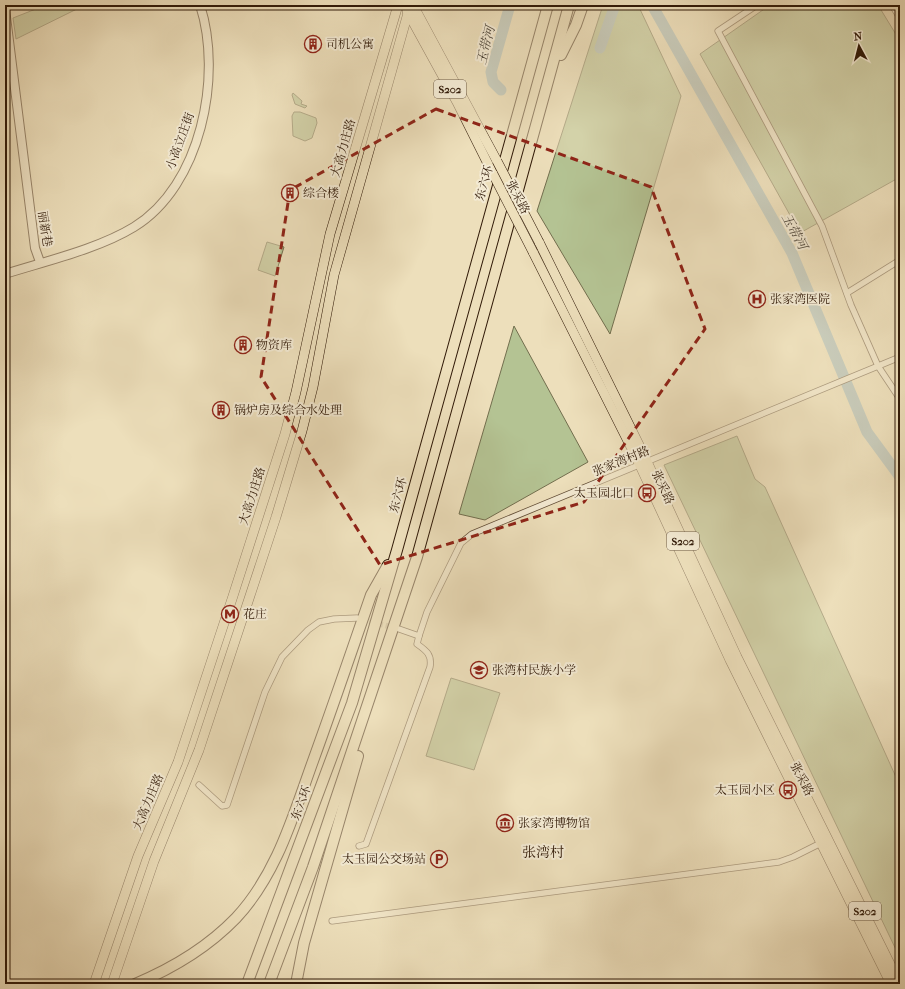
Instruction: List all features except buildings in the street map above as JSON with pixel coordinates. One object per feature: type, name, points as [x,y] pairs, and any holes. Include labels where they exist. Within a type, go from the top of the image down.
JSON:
[{"type":"highway","name":"东六环","points":[[247,984],[352,703],[397,550],[548,5]]},
{"type":"highway","points":[[269,984],[313,867],[417,557],[553,71],[570,5]]},
{"type":"highway","points":[[553,71],[576,25],[583,5]]},
{"type":"highway","points":[[135,984],[157,975],[204,946],[236,918],[267,876],[288,831],[371,595],[397,550]]},
{"type":"highway","points":[[296,984],[304,943],[389,644]]},
{"type":"main road","name":"大高力庄路","points":[[94,984],[138,856],[178,762],[282,441],[296,392],[330,234],[383,50],[398,5]]},
{"type":"main road","points":[[112,984],[154,861],[199,750],[276,518],[302,431],[313,387],[334,275],[398,52],[409,7]]},
{"type":"main road","name":"张采路","points":[[409,7],[497,161],[539,242],[644,464],[730,660],[900,984]]},
{"type":"main road","name":"张采路","points":[[409,7],[533,252],[644,464]]},
{"type":"main road","points":[[383,50],[390,45],[394,46],[398,52]]},
{"type":"main road","name":"张采路","points":[[825,841],[891,984]]},
{"type":"street","name":"小高立庄街","points":[[5,274],[115,237],[135,226],[157,209],[172,191],[184,171],[197,137],[205,109],[209,64],[207,33],[200,5]]},
{"type":"street","points":[[757,5],[718,31],[822,226],[847,292],[878,366],[900,399]]},
{"type":"street","points":[[892,5],[900,18]]},
{"type":"street","name":"丽新巷","points":[[5,9],[35,248],[40,262]]},
{"type":"street","points":[[847,292],[900,260]]},
{"type":"street","name":"张家湾村路","points":[[419,636],[427,612],[460,543],[472,534],[900,358]]},
{"type":"street","points":[[199,785],[222,806],[227,805],[265,692],[282,657],[308,630],[319,622],[334,619],[357,618]]},
{"type":"street","points":[[359,846],[366,844],[432,659],[427,650],[417,644],[419,636],[399,629]]},
{"type":"street","points":[[332,921],[779,862],[793,857],[825,841]]},
{"type":"highlighted area","points":[[436,109],[651,187],[705,329],[584,502],[380,565],[261,377],[290,190]]},
{"type":"green space","points":[[46,5],[85,5],[16,39],[13,18]]},
{"type":"green space","points":[[603,5],[638,5],[681,96],[610,334],[537,211]]},
{"type":"green space","points":[[770,5],[878,5],[900,41],[900,177],[800,233],[700,54]]},
{"type":"green space","points":[[293,93],[302,101],[301,104],[307,106],[305,108],[295,104],[292,95]]},
{"type":"green space","points":[[294,112],[300,112],[316,118],[317,123],[312,138],[305,141],[293,136],[292,116]]},
{"type":"green space","points":[[267,242],[284,247],[275,276],[258,270]]},
{"type":"green space","points":[[514,326],[588,462],[485,520],[459,514]]},
{"type":"green space","points":[[737,436],[755,479],[765,487],[900,786],[900,958],[664,465]]},
{"type":"green space","points":[[451,678],[500,693],[474,770],[426,756]]},
{"type":"waterway","name":"玉带河","points":[[501,90],[493,82],[491,72],[510,5]]},
{"type":"waterway","name":"玉带河","points":[[600,48],[615,5]]},
{"type":"waterway","name":"玉带河","points":[[652,5],[792,253],[867,432],[900,477]]},
{"type":"tunnel","points":[[361,619],[395,628]]},
{"type":"place","name":"司机公寓","points":[[313,44]]},
{"type":"place","name":"综合楼","points":[[290,193]]},
{"type":"place","name":"张家湾医院","points":[[757,299]]},
{"type":"place","name":"物资库","points":[[243,345]]},
{"type":"place","name":"锅炉房及综合水处理","points":[[221,410]]},
{"type":"place","name":"太玉园北口","points":[[647,493]]},
{"type":"place","name":"花庄","points":[[230,614]]},
{"type":"place","name":"张湾村民族小学","points":[[479,670]]},
{"type":"place","name":"太玉园小区","points":[[788,790]]},
{"type":"place","name":"张家湾博物馆","points":[[505,823]]},
{"type":"place","name":"太玉园公交场站","points":[[439,859]]},
{"type":"district","name":"张湾村","points":[[543,852]]}]
